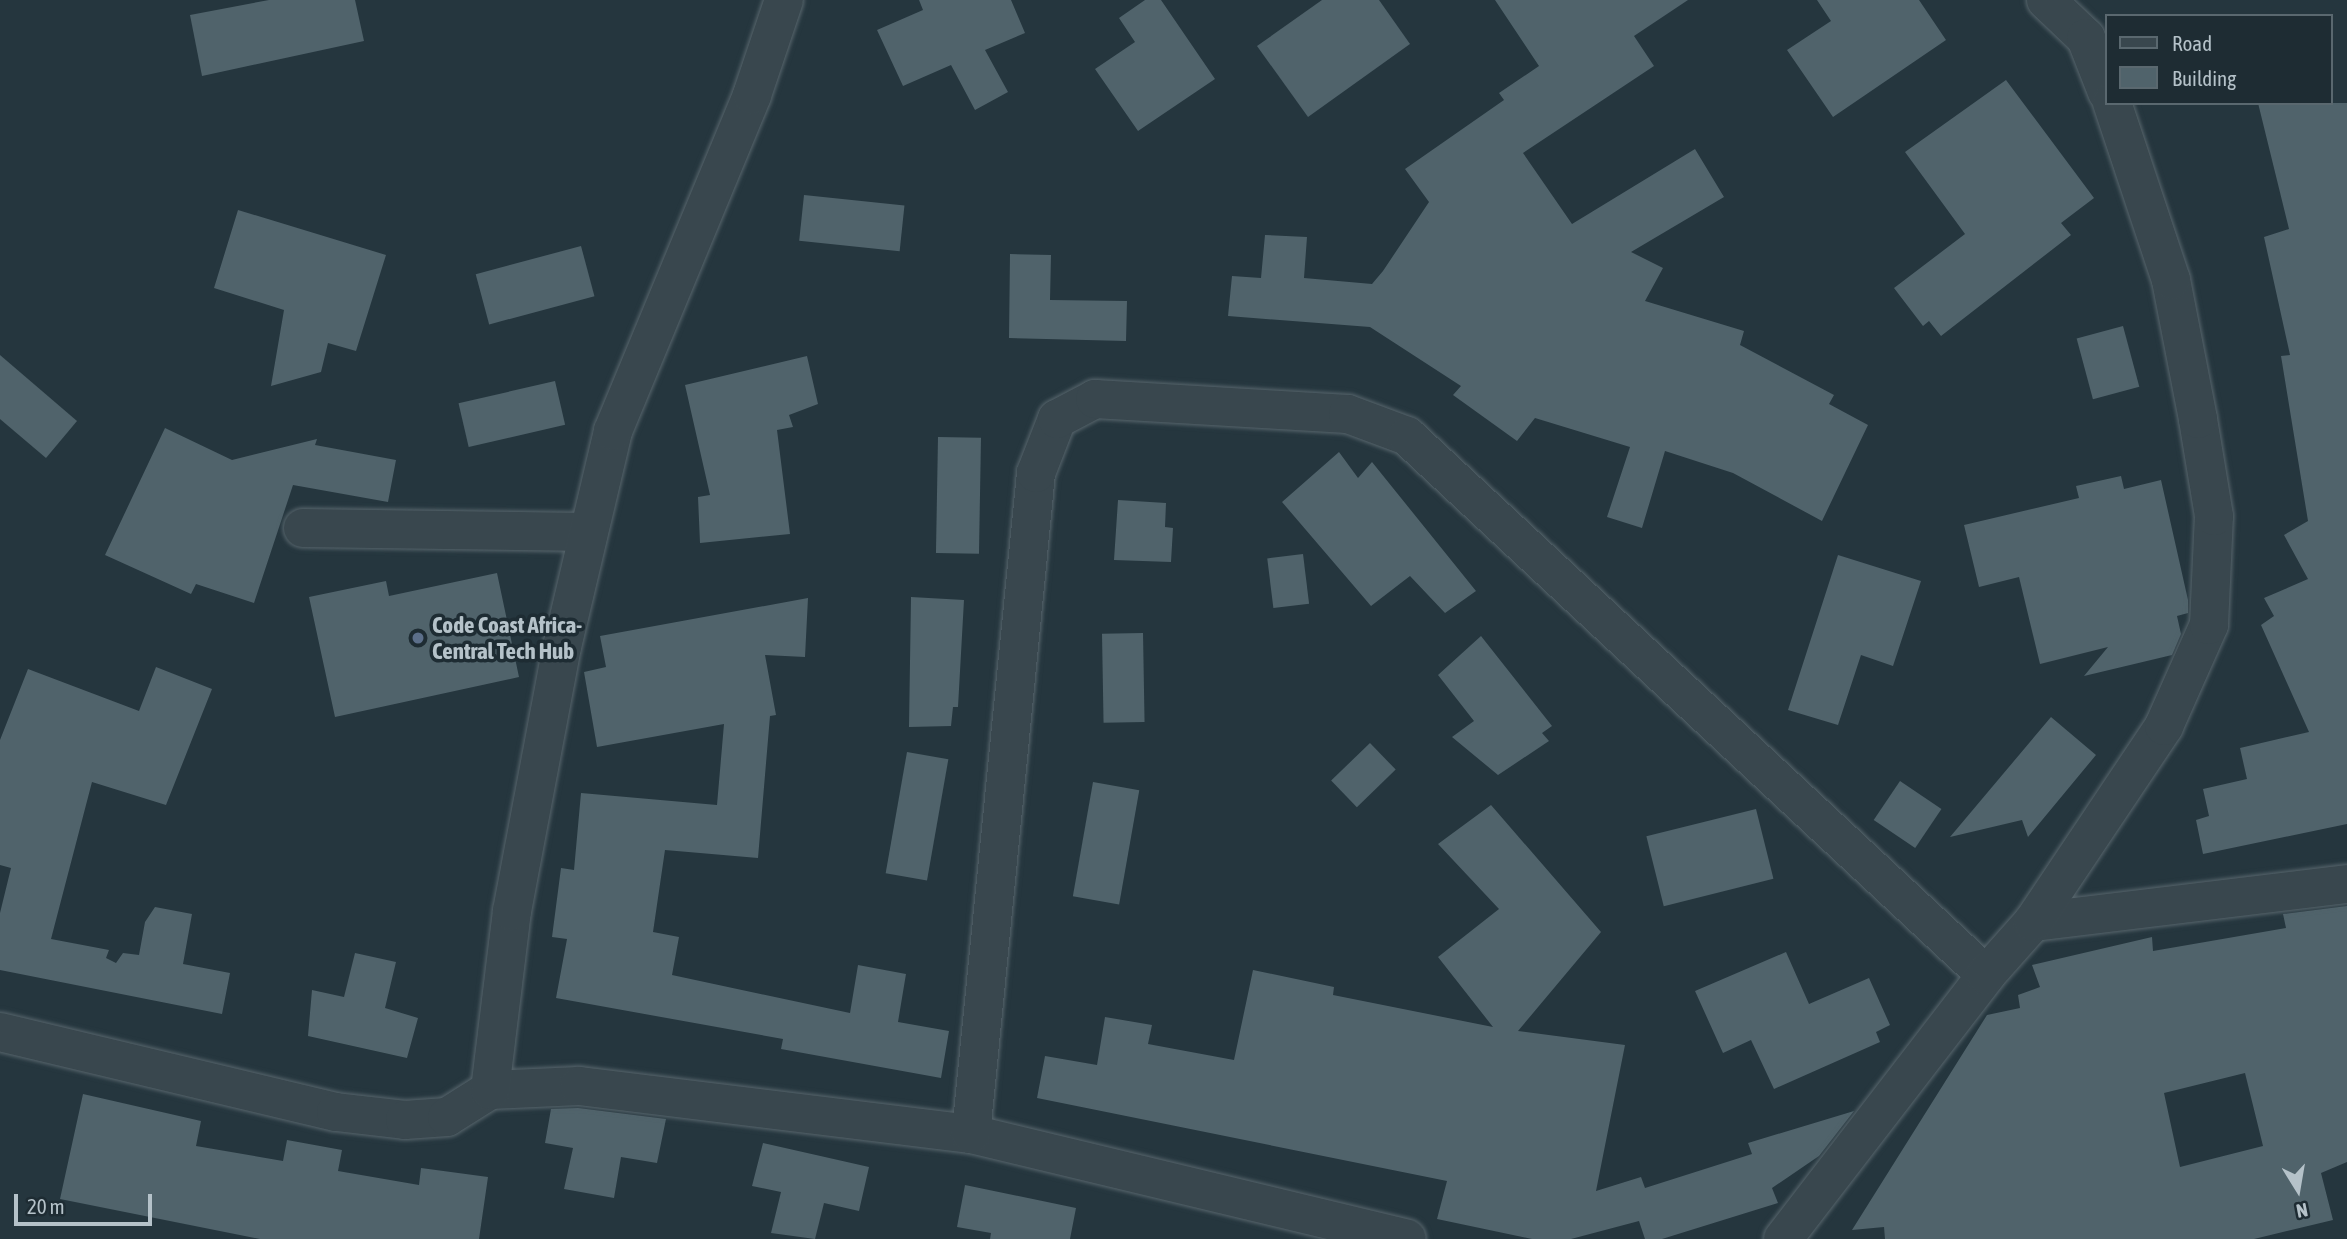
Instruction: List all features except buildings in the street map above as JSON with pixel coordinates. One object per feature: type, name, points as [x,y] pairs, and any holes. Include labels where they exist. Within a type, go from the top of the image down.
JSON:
[{"type":"street","points":[[490,1090],[512,911],[589,532],[613,431],[752,95],[784,0]]},
{"type":"street","points":[[2046,0],[2086,38],[2106,89]]},
{"type":"street","points":[[1783,1239],[1986,975],[2033,922],[2164,726],[2209,625],[2214,516],[2198,419],[2171,281],[2113,105]]},
{"type":"street","points":[[971,1134],[1036,473],[1057,419],[1095,399],[1348,414],[1407,436],[1986,975]]},
{"type":"street","points":[[303,528],[589,532]]},
{"type":"street","points":[[2033,922],[2347,884]]},
{"type":"street","points":[[0,1032],[336,1112],[447,1117],[490,1090],[579,1086],[971,1134],[1407,1239]]},
{"type":"place","name":"Code Coast Africa- Central Tech Hub","points":[[418,638]]}]
